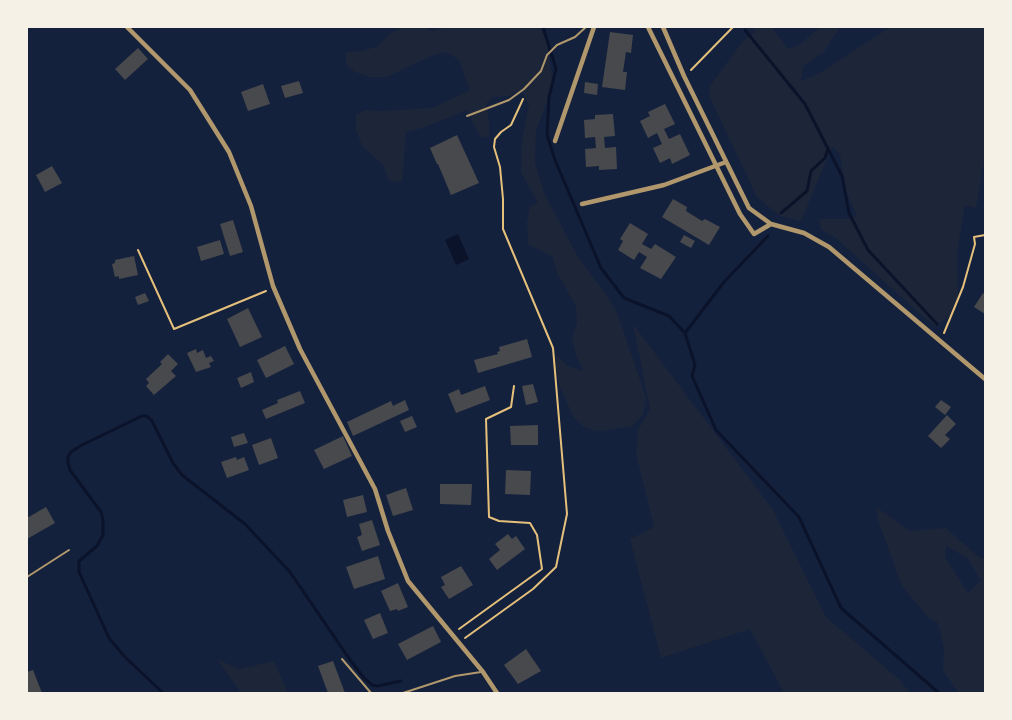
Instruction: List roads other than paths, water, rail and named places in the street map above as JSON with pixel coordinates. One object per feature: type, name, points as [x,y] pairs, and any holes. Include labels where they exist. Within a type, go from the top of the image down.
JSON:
[{"type":"street","points":[[127,27],[190,90],[229,152],[251,206],[273,288],[300,349],[375,489],[388,531],[408,581],[483,672],[497,693]]},
{"type":"street","points":[[555,141],[594,27]]},
{"type":"street","points":[[648,27],[740,214],[754,234],[771,224]]},
{"type":"street","points":[[663,27],[684,76],[749,208],[771,224],[804,233],[829,247],[985,379]]},
{"type":"street","points":[[582,204],[664,184],[726,162]]},
{"type":"lane","points":[[467,116],[509,100],[541,71],[547,55],[557,45],[575,37],[586,27]]},
{"type":"lane","points":[[27,577],[69,550]]},
{"type":"lane","points":[[342,659],[371,693]]},
{"type":"lane","points":[[403,693],[455,676],[483,672]]},
{"type":"waterway","points":[[543,27],[556,69],[549,97],[547,135],[555,160],[601,268],[624,298],[669,316],[685,333],[695,365],[692,376],[716,430],[799,517],[841,608],[939,693]]},
{"type":"waterway","points":[[745,30],[805,104],[842,176],[849,213],[868,250],[937,324]]},
{"type":"waterway","points":[[781,213],[807,191],[811,171],[825,158],[828,149]]},
{"type":"waterway","points":[[685,333],[724,282],[768,236]]},
{"type":"waterway","points":[[163,693],[124,656],[109,638],[79,572],[79,561],[97,546],[103,535],[103,520],[101,512],[70,470],[68,463],[71,452],[80,446],[142,416],[147,416],[152,421],[173,463],[182,475],[245,524],[290,572],[364,678],[377,686],[401,681]]}]
